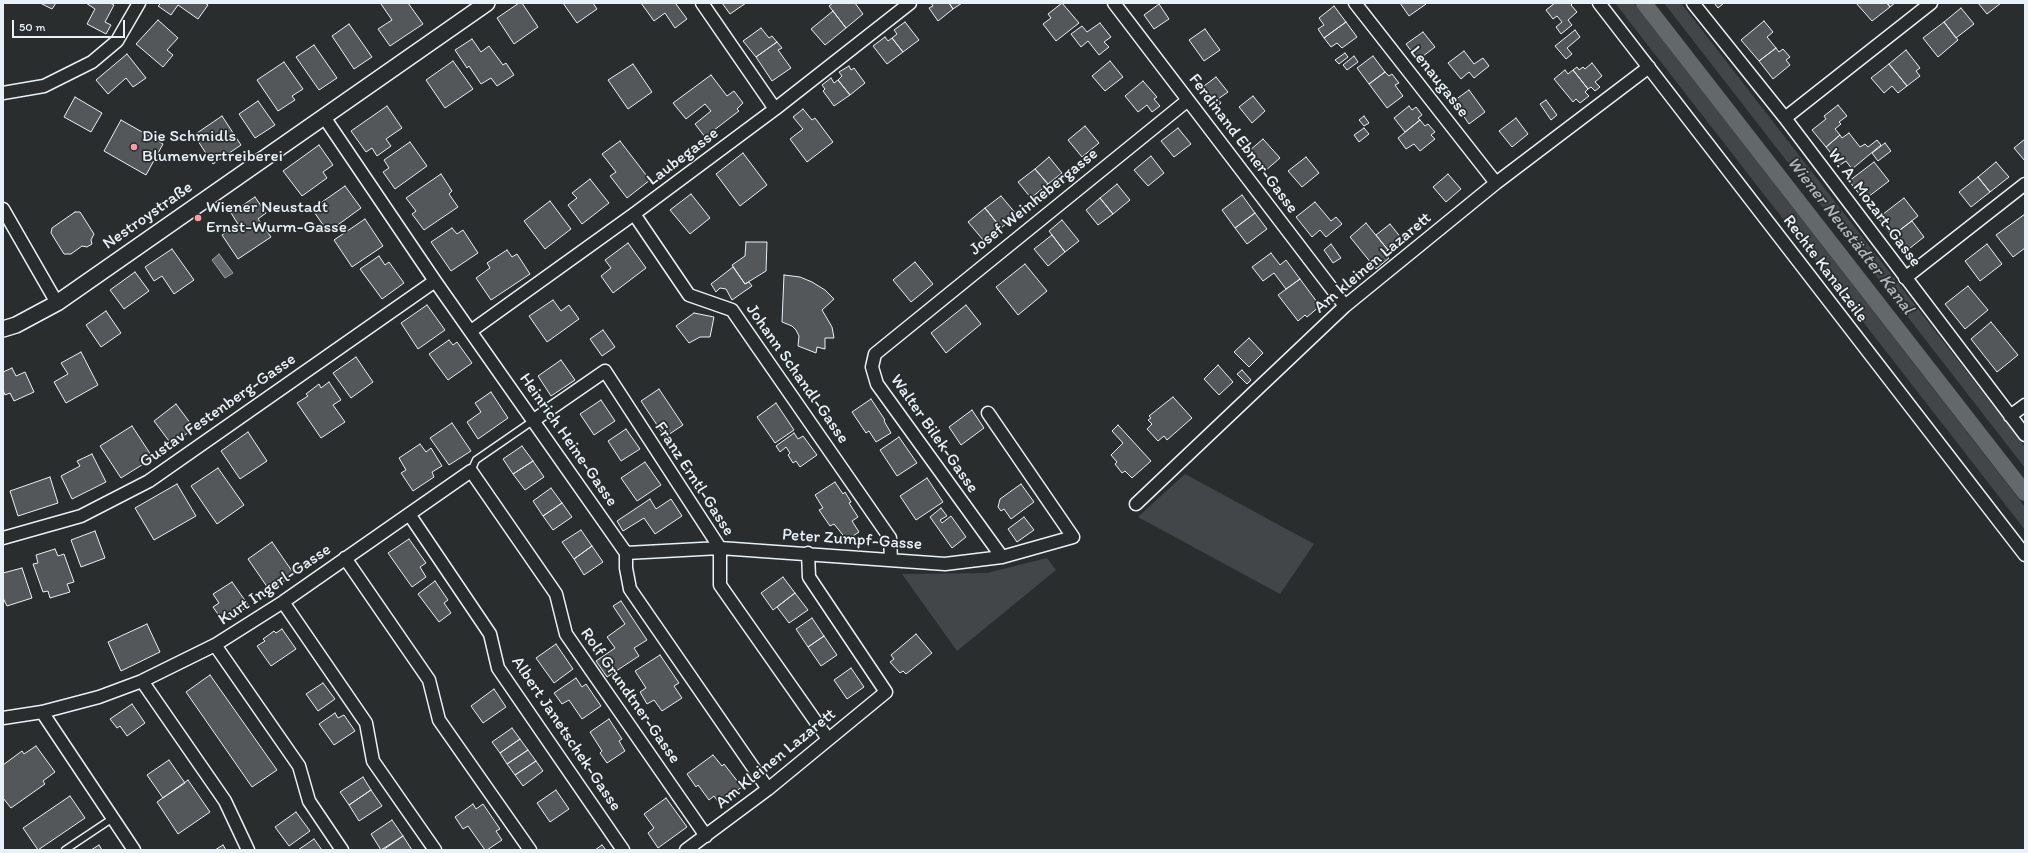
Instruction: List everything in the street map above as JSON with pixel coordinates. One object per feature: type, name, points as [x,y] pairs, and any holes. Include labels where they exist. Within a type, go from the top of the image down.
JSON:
[{"type":"street","points":[[3,93],[44,86],[92,62],[117,41],[139,3]]},
{"type":"street","name":"Nestroystraße","points":[[3,330],[16,325],[57,303],[487,3]]},
{"type":"street","points":[[702,3],[775,109]]},
{"type":"street","name":"Laubegasse","points":[[471,331],[634,214],[775,109],[910,3]]},
{"type":"street","name":"Ferdinand Ebner-Gasse","points":[[1114,3],[1345,306]]},
{"type":"street","name":"Lenaugasse","points":[[1355,3],[1496,183]]},
{"type":"street","name":"Rechte Kanalzeile","points":[[1599,3],[2025,555]]},
{"type":"street","name":"W. A. Mozart-Gasse","points":[[1693,3],[1785,118],[2025,435]]},
{"type":"street","points":[[1785,118],[1931,3]]},
{"type":"street","name":"Am kleinen Lazarett","points":[[1136,504],[1345,306],[1496,183],[1649,67]]},
{"type":"street","name":"Josef Weinhebergasse","points":[[901,331],[1188,100]]},
{"type":"street","name":"Heinrich Heine-Gasse","points":[[324,117],[435,281],[626,553]]},
{"type":"street","points":[[1905,278],[2025,184]]},
{"type":"street","points":[[3,209],[57,303]]},
{"type":"street","name":"Johann Schandl-Gasse","points":[[634,214],[689,296],[732,310],[890,538],[891,560]]},
{"type":"street","name":"Gustav Festenberg-Gasse","points":[[3,538],[81,516],[149,481],[435,281]]},
{"type":"street","name":"Walter Bilek-Gasse","points":[[901,331],[875,354],[872,368],[877,384],[1002,557]]},
{"type":"street","name":"Franz Erntl-Gasse","points":[[534,420],[605,371],[720,548],[720,585],[828,739]]},
{"type":"street","points":[[2010,416],[2025,405]]},
{"type":"street","name":"Peter Zumpf-Gasse","points":[[626,553],[720,548],[808,553],[945,564],[1002,557],[1073,537],[988,412]]},
{"type":"street","name":"Kurt Ingerl-Gasse","points":[[3,718],[42,712],[99,697],[142,681],[215,645],[283,602],[471,471]]},
{"type":"street","name":"Rolf Grundtner-Gasse","points":[[471,471],[556,594],[566,634],[706,836]]},
{"type":"street","name":"Albert Janetschek-Gasse","points":[[409,514],[490,634],[498,668],[623,850]]},
{"type":"street","points":[[626,553],[626,568],[630,589],[768,789]]},
{"type":"street","name":"Am Kleinen Lazarett","points":[[686,850],[768,789],[886,692],[809,577],[808,553]]},
{"type":"street","points":[[345,558],[429,680],[439,720],[530,850]]},
{"type":"street","points":[[283,602],[366,723],[373,761],[435,850]]},
{"type":"street","points":[[215,645],[300,766],[309,801],[342,850]]},
{"type":"street","points":[[142,681],[225,802],[248,850]]},
{"type":"street","points":[[42,712],[134,850]]},
{"type":"lane","name":"Kurt Ingerl-Gasse","points":[[471,471],[476,460],[534,420]]},
{"type":"lane","points":[[65,850],[113,818]]},
{"type":"shaded area","points":[[1615,3],[1634,3],[2025,507],[2025,530]]},
{"type":"shaded area","points":[[1664,3],[1681,3],[2025,447],[2025,468]]},
{"type":"shaded area","points":[[219,254],[233,273],[225,278],[212,260]]},
{"type":"shaded area","points":[[1185,474],[1314,544],[1280,594],[1138,517]]},
{"type":"shaded area","points":[[1047,558],[1056,570],[957,651],[902,574],[987,573]]},
{"type":"building","points":[[40,3],[56,3],[52,9]]},
{"type":"building","points":[[86,3],[110,3],[114,5],[105,22],[111,25],[106,34],[87,24],[95,9]]},
{"type":"building","points":[[161,3],[205,3],[208,5],[198,19],[178,5],[171,15],[158,6]]},
{"type":"building","points":[[408,3],[423,24],[390,46],[378,29],[392,20],[381,4]]},
{"type":"building","points":[[519,3],[522,3],[538,27],[514,44],[497,18]]},
{"type":"building","points":[[563,3],[593,3],[597,9],[577,23]]},
{"type":"building","points":[[641,3],[677,3],[676,4],[687,19],[675,28],[665,13],[654,21]]},
{"type":"building","points":[[722,3],[746,3],[730,14]]},
{"type":"building","points":[[833,3],[855,3],[863,14],[846,28],[829,6]]},
{"type":"building","points":[[931,3],[949,3],[953,9],[938,21],[929,8],[933,6]]},
{"type":"building","points":[[949,3],[962,3],[953,9]]},
{"type":"building","points":[[1062,3],[1079,23],[1056,41],[1043,24],[1051,18],[1048,14]]},
{"type":"building","points":[[1400,3],[1425,3],[1426,4],[1409,16]]},
{"type":"building","points":[[1555,3],[1573,3],[1571,5],[1577,12],[1568,20],[1572,25],[1561,34],[1556,27],[1562,22],[1557,16],[1553,19],[1546,10]]},
{"type":"building","points":[[1714,3],[1724,3],[1718,8]]},
{"type":"building","points":[[1856,3],[1887,3],[1890,7],[1872,21]]},
{"type":"building","points":[[1887,3],[1895,3],[1890,7]]},
{"type":"building","points":[[1978,3],[2001,3],[1987,14]]},
{"type":"building","points":[[1159,4],[1169,19],[1154,29],[1144,15]]},
{"type":"building","points":[[1334,6],[1346,22],[1324,38],[1318,29],[1324,25],[1319,18]]},
{"type":"building","points":[[1961,8],[1974,24],[1956,38],[1944,22]]},
{"type":"building","points":[[833,11],[846,28],[825,45],[811,29]]},
{"type":"building","points":[[158,20],[178,38],[167,50],[173,55],[163,67],[136,44]]},
{"type":"building","points":[[1764,21],[1773,32],[1767,37],[1776,48],[1759,61],[1741,40]]},
{"type":"building","points":[[905,22],[919,40],[903,52],[892,38],[897,34],[894,30]]},
{"type":"building","points":[[1346,22],[1357,37],[1342,48],[1337,43],[1331,47],[1324,38]]},
{"type":"building","points":[[1944,22],[1958,40],[1938,57],[1923,38]]},
{"type":"building","points":[[1100,23],[1111,37],[1104,42],[1109,47],[1099,55],[1088,41],[1081,47],[1071,34],[1082,26],[1087,32]]},
{"type":"building","points":[[349,24],[372,57],[354,69],[332,36]]},
{"type":"building","points":[[761,28],[769,38],[772,36],[777,42],[756,57],[743,41]]},
{"type":"building","points":[[1205,29],[1220,50],[1204,61],[1189,40]]},
{"type":"building","points":[[1575,30],[1580,37],[1567,48],[1572,54],[1566,59],[1555,46]]},
{"type":"building","points":[[1423,32],[1435,47],[1418,60],[1406,44]]},
{"type":"building","points":[[885,37],[888,41],[892,38],[903,52],[887,64],[873,46]]},
{"type":"building","points":[[472,39],[481,52],[489,46],[503,65],[506,63],[514,75],[497,86],[491,78],[481,84],[469,66],[467,68],[455,50]]},
{"type":"building","points":[[777,42],[782,48],[778,50],[791,68],[772,81],[756,57]]},
{"type":"building","points":[[314,45],[337,78],[319,90],[296,57]]},
{"type":"building","points":[[1776,48],[1779,52],[1783,49],[1790,57],[1786,60],[1790,65],[1773,79],[1759,61]]},
{"type":"building","points":[[1906,50],[1920,68],[1916,71],[1920,76],[1907,86],[1889,64]]},
{"type":"building","points":[[1464,51],[1474,64],[1483,58],[1489,66],[1474,78],[1469,72],[1461,79],[1448,63]]},
{"type":"building","points":[[1345,53],[1348,57],[1339,64],[1335,60]]},
{"type":"building","points":[[127,54],[146,78],[133,87],[126,78],[108,94],[96,80]]},
{"type":"building","points":[[1354,56],[1358,62],[1347,70],[1343,65]]},
{"type":"building","points":[[1373,56],[1385,72],[1369,84],[1357,68]]},
{"type":"building","points":[[453,61],[473,89],[445,108],[426,80]]},
{"type":"building","points":[[1110,61],[1123,77],[1105,91],[1092,76]]},
{"type":"building","points":[[284,62],[303,89],[292,96],[295,100],[278,111],[257,80]]},
{"type":"building","points":[[1592,63],[1602,76],[1595,82],[1600,87],[1595,91],[1591,87],[1588,89],[1573,70],[1577,67],[1579,70],[1583,67],[1585,69]]},
{"type":"building","points":[[633,64],[652,92],[628,109],[608,80]]},
{"type":"building","points":[[1889,64],[1907,86],[1898,93],[1892,86],[1884,93],[1871,78]]},
{"type":"building","points":[[849,66],[851,70],[854,68],[865,83],[850,95],[838,80],[842,76],[839,72]]},
{"type":"building","points":[[1565,70],[1568,74],[1573,70],[1588,89],[1585,92],[1589,96],[1580,103],[1576,99],[1573,102],[1554,79]]},
{"type":"building","points":[[1385,72],[1389,76],[1392,74],[1399,83],[1395,85],[1403,96],[1387,108],[1369,84]]},
{"type":"building","points":[[711,75],[727,96],[734,91],[743,103],[737,109],[739,111],[705,137],[695,124],[711,111],[705,104],[686,119],[673,103]]},
{"type":"building","points":[[1216,77],[1228,92],[1218,99],[1221,103],[1215,108],[1200,89]]},
{"type":"building","points":[[831,78],[834,83],[838,80],[850,95],[834,106],[823,91],[825,89],[822,85]]},
{"type":"building","points":[[1143,81],[1157,97],[1154,99],[1160,106],[1152,112],[1147,105],[1138,112],[1125,96]]},
{"type":"building","points":[[1469,90],[1485,112],[1469,124],[1458,108],[1460,106],[1455,100]]},
{"type":"building","points":[[1253,96],[1265,111],[1252,123],[1239,107]]},
{"type":"building","points":[[75,97],[102,113],[91,132],[64,117]]},
{"type":"building","points":[[1546,100],[1557,115],[1551,120],[1540,104]]},
{"type":"building","points":[[258,101],[275,125],[255,138],[239,114]]},
{"type":"building","points":[[1838,105],[1847,116],[1839,122],[1841,124],[1835,129],[1840,135],[1826,147],[1812,130],[1826,119],[1824,116]]},
{"type":"building","points":[[387,106],[402,128],[386,139],[391,146],[377,156],[372,148],[366,152],[351,131]]},
{"type":"building","points":[[1409,106],[1412,110],[1416,107],[1422,115],[1418,118],[1420,120],[1405,132],[1394,118]]},
{"type":"building","points":[[803,109],[812,120],[815,118],[833,142],[807,162],[790,139],[803,129],[793,117]]},
{"type":"building","points":[[222,116],[241,145],[213,164],[194,135]]},
{"type":"building","points":[[1364,116],[1369,123],[1364,126],[1359,120]]},
{"type":"building","points":[[1516,118],[1528,134],[1512,147],[1499,131]]},
{"type":"building","name":"Die Schmidls Blumenvertreiberei","points":[[121,120],[163,144],[146,175],[104,151]]},
{"type":"building","points":[[1420,120],[1425,126],[1428,124],[1435,132],[1431,135],[1435,139],[1420,151],[1414,144],[1406,149],[1398,138]]},
{"type":"building","points":[[1085,126],[1099,143],[1082,157],[1068,140]]},
{"type":"building","points":[[1178,128],[1191,144],[1174,157],[1161,141]]},
{"type":"building","points":[[1364,128],[1369,134],[1359,142],[1354,135]]},
{"type":"building","points":[[1849,133],[1860,147],[1865,144],[1868,147],[1877,140],[1881,145],[1852,169],[1846,161],[1840,165],[1826,147],[1840,135],[1842,138]]},
{"type":"building","points":[[1263,139],[1280,158],[1265,171],[1249,151]]},
{"type":"building","points":[[2025,139],[2025,161],[2014,148]]},
{"type":"building","points":[[620,141],[650,180],[627,198],[610,176],[616,172],[602,154]]},
{"type":"building","points":[[410,142],[427,166],[395,189],[383,172],[389,168],[384,160]]},
{"type":"building","points":[[1885,143],[1891,151],[1878,161],[1872,153]]},
{"type":"building","points":[[319,145],[333,165],[323,172],[327,178],[302,196],[283,171]]},
{"type":"building","points":[[743,153],[767,185],[740,206],[716,174]]},
{"type":"building","points":[[1151,156],[1164,173],[1148,186],[1134,170]]},
{"type":"building","points":[[1049,157],[1062,173],[1048,184],[1035,169]]},
{"type":"building","points":[[1306,157],[1319,173],[1302,187],[1288,171]]},
{"type":"building","points":[[1874,162],[1889,181],[1864,200],[1849,181]]},
{"type":"building","points":[[1996,162],[2009,177],[1990,192],[1978,177]]},
{"type":"building","points":[[1035,169],[1048,184],[1031,198],[1018,182]]},
{"type":"building","points":[[441,174],[452,191],[449,194],[458,207],[424,230],[412,214],[416,211],[406,198]]},
{"type":"building","points":[[1448,174],[1461,189],[1446,202],[1433,187]]},
{"type":"building","points":[[1978,177],[1990,192],[1971,207],[1959,192]]},
{"type":"building","points":[[590,179],[609,203],[582,224],[568,205],[577,198],[572,193]]},
{"type":"building","points":[[1117,184],[1130,200],[1113,214],[1100,198]]},
{"type":"building","points":[[345,186],[361,208],[328,232],[312,209]]},
{"type":"building","points":[[691,194],[710,218],[690,234],[670,210]]},
{"type":"building","points":[[1242,195],[1255,213],[1235,228],[1222,210]]},
{"type":"building","points":[[1001,196],[1017,215],[1001,228],[985,208]]},
{"type":"building","points":[[255,197],[266,213],[258,219],[271,237],[238,259],[222,235],[238,224],[231,213]]},
{"type":"building","points":[[1100,198],[1113,214],[1098,225],[1086,210]]},
{"type":"building","points":[[1904,198],[1918,216],[1892,236],[1878,218]]},
{"type":"building","points":[[550,201],[571,229],[545,249],[524,221]]},
{"type":"building","points":[[1315,202],[1331,221],[1336,217],[1342,224],[1326,237],[1320,230],[1312,237],[1296,217]]},
{"type":"building","points":[[985,208],[1001,228],[984,241],[968,222]]},
{"type":"building","points":[[75,212],[80,212],[94,234],[91,240],[92,244],[87,247],[82,246],[71,254],[64,254],[51,233],[52,228]]},
{"type":"building","points":[[1255,213],[1267,229],[1247,244],[1235,228]]},
{"type":"building","points":[[2025,214],[2025,248],[2013,257],[1996,235]]},
{"type":"building","points":[[365,219],[383,246],[352,267],[334,240]]},
{"type":"building","points":[[1062,220],[1079,241],[1065,252],[1049,231]]},
{"type":"building","points":[[1912,221],[1924,237],[1905,252],[1892,236]]},
{"type":"building","points":[[1366,223],[1388,250],[1384,253],[1389,258],[1376,269],[1350,237]]},
{"type":"building","points":[[1390,224],[1402,239],[1388,250],[1376,235]]},
{"type":"building","points":[[452,228],[457,234],[463,230],[478,253],[451,271],[431,242]]},
{"type":"building","points":[[1052,235],[1065,252],[1048,266],[1034,249]]},
{"type":"building","points":[[746,242],[767,242],[766,271],[745,284],[732,265],[745,256]]},
{"type":"building","points":[[628,243],[646,268],[613,293],[601,276],[611,268],[605,260]]},
{"type":"building","points":[[1331,244],[1341,258],[1333,263],[1324,250]]},
{"type":"building","points":[[1987,244],[2002,264],[1980,281],[1965,261]]},
{"type":"building","points":[[172,249],[194,280],[174,294],[162,276],[154,281],[145,267]]},
{"type":"building","points":[[507,250],[512,257],[517,254],[530,274],[491,300],[476,278],[490,268],[487,263]]},
{"type":"building","points":[[1271,253],[1280,265],[1286,260],[1300,279],[1286,289],[1274,273],[1263,281],[1252,267]]},
{"type":"building","points":[[379,256],[385,265],[389,262],[404,283],[382,299],[360,269]]},
{"type":"building","points":[[915,262],[933,284],[911,302],[893,280]]},
{"type":"building","points":[[1025,264],[1047,291],[1018,315],[996,287]]},
{"type":"building","points":[[733,267],[745,284],[749,282],[752,286],[732,300],[726,289],[720,288],[716,292],[711,284]]},
{"type":"building","points":[[135,272],[149,291],[124,309],[110,290]]},
{"type":"building","points":[[784,275],[800,277],[812,282],[825,290],[834,299],[822,310],[832,327],[834,338],[825,338],[825,349],[817,347],[816,353],[798,346],[799,336],[796,330],[792,326],[782,322]]},
{"type":"building","points":[[1300,279],[1320,306],[1307,317],[1305,315],[1298,321],[1278,295]]},
{"type":"building","points":[[1968,286],[1988,310],[1965,329],[1945,304]]},
{"type":"building","points":[[553,300],[561,311],[569,305],[579,319],[547,342],[529,316]]},
{"type":"building","points":[[427,305],[445,330],[418,349],[401,323]]},
{"type":"building","points":[[966,305],[981,324],[946,353],[931,333]]},
{"type":"building","points":[[106,311],[121,333],[101,347],[86,325]]},
{"type":"building","points":[[694,313],[714,317],[710,337],[700,337],[689,343],[676,326]]},
{"type":"building","points":[[1991,322],[2018,355],[1997,372],[1971,339]]},
{"type":"building","points":[[603,330],[615,347],[602,356],[590,339]]},
{"type":"building","points":[[1249,338],[1263,353],[1249,367],[1234,352]]},
{"type":"building","points":[[449,340],[453,345],[457,342],[472,363],[448,380],[429,354]]},
{"type":"building","points":[[81,352],[98,385],[66,403],[54,382],[68,374],[61,363]]},
{"type":"building","points":[[356,357],[373,382],[351,398],[333,373]]},
{"type":"building","points":[[561,360],[575,380],[551,396],[538,376]]},
{"type":"building","points":[[1218,365],[1233,382],[1219,395],[1204,379]]},
{"type":"building","points":[[12,368],[16,376],[25,372],[34,392],[14,401],[10,393],[5,395],[3,390],[3,372]]},
{"type":"building","points":[[1242,370],[1251,380],[1247,384],[1237,374]]},
{"type":"building","points":[[329,382],[341,400],[333,405],[345,422],[321,438],[297,403],[308,396],[306,394],[319,384],[321,388]]},
{"type":"building","points":[[659,389],[683,425],[665,437],[641,401]]},
{"type":"building","points":[[491,392],[508,418],[478,439],[467,422],[481,412],[475,403]]},
{"type":"building","points":[[1173,397],[1192,418],[1167,440],[1164,436],[1158,441],[1147,429],[1152,424],[1148,420],[1151,418],[1149,416]]},
{"type":"building","points":[[871,399],[885,420],[884,421],[891,433],[876,442],[869,431],[866,433],[852,412]]},
{"type":"building","points":[[601,400],[615,421],[594,435],[580,414]]},
{"type":"building","points":[[776,403],[794,430],[775,443],[757,417]]},
{"type":"building","points":[[176,404],[194,428],[172,445],[154,421]]},
{"type":"building","points":[[972,410],[984,428],[961,445],[949,427]]},
{"type":"building","points":[[452,423],[471,451],[449,465],[430,438]]},
{"type":"building","points":[[1118,425],[1151,461],[1132,478],[1125,471],[1122,473],[1115,464],[1117,462],[1111,455],[1123,443],[1112,431]]},
{"type":"building","points":[[132,426],[153,458],[121,478],[100,446]]},
{"type":"building","points":[[626,429],[640,449],[621,461],[608,441]]},
{"type":"building","points":[[248,432],[267,461],[240,479],[221,451]]},
{"type":"building","points":[[794,433],[798,439],[803,436],[817,455],[800,467],[796,461],[793,463],[788,455],[790,453],[786,447],[780,452],[776,446]]},
{"type":"building","points":[[899,437],[917,463],[897,476],[880,450]]},
{"type":"building","points":[[420,444],[426,452],[431,448],[442,466],[432,472],[434,477],[413,491],[401,473],[406,470],[399,458]]},
{"type":"building","points":[[522,446],[533,461],[513,474],[503,459]]},
{"type":"building","points":[[92,454],[106,482],[72,499],[61,476],[80,466],[77,461]]},
{"type":"building","points":[[533,461],[544,477],[525,490],[513,474]]},
{"type":"building","points":[[645,462],[661,485],[637,501],[621,478]]},
{"type":"building","points":[[218,468],[244,505],[217,524],[191,486]]},
{"type":"building","points":[[50,477],[58,503],[18,516],[10,491]]},
{"type":"building","points":[[927,478],[943,502],[916,520],[900,496]]},
{"type":"building","points":[[835,482],[843,494],[845,492],[851,502],[849,503],[858,517],[852,521],[859,532],[847,540],[834,524],[830,526],[819,510],[823,508],[815,495]]},
{"type":"building","points":[[177,484],[196,516],[154,540],[135,508]]},
{"type":"building","points":[[1021,484],[1034,502],[1011,519],[1004,509],[1001,511],[998,507],[1000,499]]},
{"type":"building","points":[[551,488],[562,503],[543,516],[533,501]]},
{"type":"building","points":[[650,499],[656,509],[671,499],[682,516],[655,534],[644,518],[623,531],[617,521]]},
{"type":"building","points":[[562,503],[572,517],[553,530],[543,516]]},
{"type":"building","points":[[941,508],[947,516],[940,520],[942,523],[951,516],[966,537],[952,548],[930,517]]},
{"type":"building","points":[[1024,517],[1034,530],[1017,542],[1008,529]]},
{"type":"building","points":[[581,530],[592,546],[574,559],[562,542]]},
{"type":"building","points":[[95,531],[105,558],[81,567],[71,540]]},
{"type":"building","points":[[409,539],[426,563],[420,567],[426,577],[412,587],[388,553]]},
{"type":"building","points":[[272,542],[294,574],[270,591],[248,559]]},
{"type":"building","points":[[592,546],[603,562],[584,575],[574,559]]},
{"type":"building","points":[[55,549],[58,556],[64,554],[74,582],[67,584],[70,592],[50,598],[48,591],[43,592],[33,564],[38,563],[36,555]]},
{"type":"building","points":[[22,568],[32,598],[7,606],[3,598],[3,573]]},
{"type":"building","points":[[783,577],[795,593],[773,610],[761,593]]},
{"type":"building","points":[[435,581],[448,600],[444,603],[451,613],[439,622],[418,594]]},
{"type":"building","points":[[232,582],[249,606],[230,618],[228,616],[222,620],[213,607],[219,603],[213,594]]},
{"type":"building","points":[[795,593],[808,610],[789,623],[777,607]]},
{"type":"building","points":[[621,601],[647,640],[634,648],[639,656],[607,677],[596,661],[615,648],[607,637],[625,624],[613,606]]},
{"type":"building","points":[[812,618],[824,636],[808,647],[796,629]]},
{"type":"building","points":[[147,624],[160,652],[121,671],[108,642]]},
{"type":"building","points":[[282,629],[296,649],[271,666],[257,646],[265,641],[263,639],[274,631],[276,633]]},
{"type":"building","points":[[916,634],[932,653],[906,674],[903,671],[900,673],[890,662],[894,659],[891,655]]},
{"type":"building","points":[[824,636],[837,655],[821,666],[808,647]]},
{"type":"building","points":[[556,644],[573,669],[554,683],[536,658]]},
{"type":"building","points":[[660,655],[679,683],[674,686],[682,698],[662,711],[654,700],[647,704],[640,692],[646,688],[635,671]]},
{"type":"building","points":[[851,668],[864,687],[847,699],[834,680]]},
{"type":"building","points":[[210,675],[277,770],[252,787],[186,692]]},
{"type":"building","points":[[576,678],[582,687],[586,684],[601,706],[582,719],[569,700],[562,704],[554,693]]},
{"type":"building","points":[[323,683],[335,699],[318,711],[306,694]]},
{"type":"building","points":[[494,689],[506,707],[483,723],[471,706]]},
{"type":"building","points":[[132,704],[145,723],[127,736],[120,726],[117,728],[110,719]]},
{"type":"building","points":[[335,713],[338,718],[344,715],[355,731],[334,745],[319,724]]},
{"type":"building","points":[[609,719],[622,739],[619,741],[625,751],[607,763],[600,753],[602,751],[590,732]]},
{"type":"building","points":[[512,728],[520,739],[500,753],[492,742]]},
{"type":"building","points":[[520,739],[528,750],[507,764],[500,753]]},
{"type":"building","points":[[36,746],[55,772],[43,781],[45,784],[11,808],[3,798],[3,765],[22,751],[24,754]]},
{"type":"building","points":[[528,750],[536,761],[515,775],[507,764]]},
{"type":"building","points":[[713,755],[722,766],[724,764],[742,787],[719,803],[714,796],[709,800],[698,785],[696,787],[687,774]]},
{"type":"building","points":[[169,760],[185,783],[163,798],[147,775]]},
{"type":"building","points":[[536,761],[543,771],[523,786],[515,775]]},
{"type":"building","points":[[363,777],[371,790],[349,805],[340,792]]},
{"type":"building","points":[[188,780],[210,812],[178,834],[157,802]]},
{"type":"building","points":[[371,790],[382,806],[359,821],[349,805]]},
{"type":"building","points":[[556,790],[569,809],[550,822],[537,803]]},
{"type":"building","points":[[70,796],[85,818],[38,850],[23,828]]},
{"type":"building","points":[[666,798],[687,827],[658,848],[648,833],[654,828],[644,814]]},
{"type":"building","points":[[473,804],[476,809],[483,804],[500,829],[496,831],[502,840],[487,850],[485,850],[468,826],[463,829],[455,817]]},
{"type":"building","points":[[296,812],[310,831],[289,846],[275,827]]},
{"type":"building","points":[[392,820],[403,836],[381,850],[371,834]]},
{"type":"building","points":[[403,836],[412,850],[383,850]]},
{"type":"building","points":[[314,839],[322,850],[298,850]]},
{"type":"building","points":[[99,845],[102,850],[91,850]]},
{"type":"building","points":[[223,845],[226,850],[215,850]]},
{"type":"building","points":[[602,845],[606,850],[595,850]]},
{"type":"waterway","name":"Wiener Neustädter Kanal","points":[[1644,3],[2025,493]]},
{"type":"place","name":"Die Schmidls Blumenvertreiberei","points":[[134,147]]},
{"type":"place","name":"Wiener Neustadt Ernst-Wurm-Gasse","points":[[198,218]]}]
